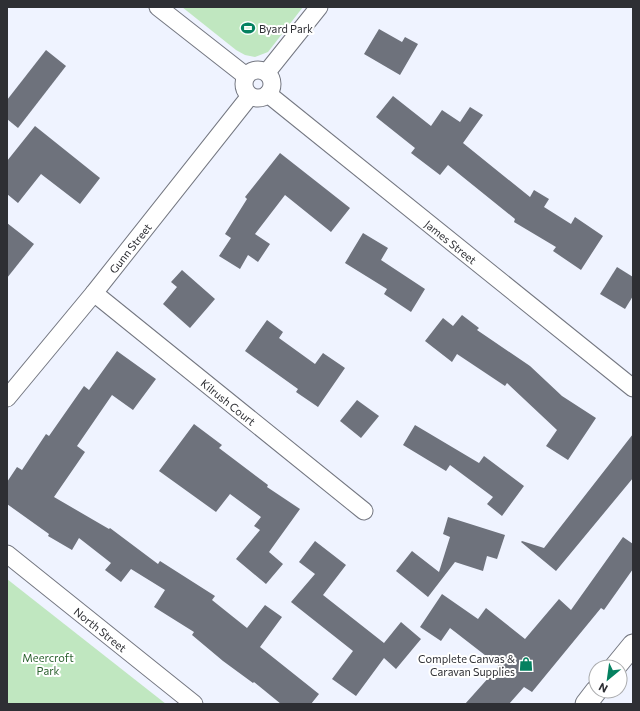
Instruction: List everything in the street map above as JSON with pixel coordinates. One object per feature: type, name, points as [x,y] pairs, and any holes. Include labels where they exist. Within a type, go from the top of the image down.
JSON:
[{"type":"street","points":[[158,7],[246,76]]},
{"type":"street","points":[[267,72],[319,7]]},
{"type":"street","points":[[254,70],[262,70],[270,75],[273,85],[268,94],[259,98],[250,96],[244,87],[246,76],[254,70]]},
{"type":"street","name":"James Street","points":[[268,94],[633,388]]},
{"type":"street","name":"Gunn Street","points":[[7,398],[94,293],[250,96]]},
{"type":"street","name":"Kilrush Court","points":[[94,293],[364,511]]},
{"type":"street","name":"North Street","points":[[7,554],[194,704]]},
{"type":"street","points":[[622,659],[633,645]]},
{"type":"green space","name":"Byard Park","points":[[182,7],[303,7],[268,52],[255,57],[245,55],[236,50]]},
{"type":"green space","name":"Meercroft Park","points":[[7,579],[166,704],[7,704]]},
{"type":"building","points":[[379,29],[402,42],[405,37],[418,44],[400,75],[364,54]]},
{"type":"building","points":[[46,50],[66,66],[18,128],[7,119],[7,100]]},
{"type":"building","points":[[393,96],[431,126],[442,110],[460,122],[470,107],[483,115],[463,143],[530,197],[534,190],[549,199],[544,207],[571,224],[575,217],[603,236],[581,270],[553,251],[556,247],[514,222],[515,219],[448,165],[440,175],[411,153],[415,148],[376,117]]},
{"type":"building","points":[[35,126],[100,178],[80,204],[41,174],[18,203],[7,194],[7,161]]},
{"type":"building","points":[[280,153],[350,208],[331,232],[285,195],[255,234],[270,244],[258,262],[248,255],[240,269],[219,256],[231,238],[225,234],[247,199],[245,197]]},
{"type":"building","points":[[7,223],[34,244],[7,278]]},
{"type":"building","points":[[363,233],[388,248],[381,260],[425,289],[411,312],[384,294],[387,289],[345,263]]},
{"type":"building","points":[[617,267],[633,277],[633,296],[625,309],[600,294]]},
{"type":"building","points":[[182,270],[215,299],[190,328],[163,304],[177,287],[171,282]]},
{"type":"building","points":[[462,315],[479,328],[477,330],[530,366],[562,396],[596,418],[568,460],[546,446],[557,430],[507,383],[505,386],[457,354],[452,362],[425,341],[443,318],[453,326]]},
{"type":"building","points":[[267,320],[283,332],[279,338],[315,364],[323,353],[345,368],[318,407],[296,392],[298,389],[245,351]]},
{"type":"building","points":[[117,351],[156,379],[133,410],[112,395],[77,446],[85,452],[54,497],[109,529],[110,528],[158,564],[160,561],[215,596],[212,600],[247,628],[265,605],[282,617],[260,647],[319,694],[311,704],[281,704],[254,682],[253,683],[223,661],[192,635],[194,632],[154,607],[165,590],[131,569],[121,582],[105,570],[111,563],[79,538],[72,550],[48,536],[49,534],[7,504],[7,482],[17,467],[22,470],[46,434],[49,436],[84,386],[89,390]]},
{"type":"building","points":[[357,400],[379,416],[361,438],[340,421]]},
{"type":"building","points":[[194,424],[222,445],[219,448],[268,485],[267,487],[300,509],[269,552],[283,564],[266,584],[236,559],[260,530],[254,526],[261,517],[230,494],[216,512],[159,471]]},
{"type":"building","points":[[415,425],[479,463],[484,456],[524,486],[502,516],[487,504],[493,497],[450,465],[446,471],[403,445]]},
{"type":"building","points":[[633,434],[633,478],[556,571],[521,542],[522,541],[544,548]]},
{"type":"building","points":[[448,517],[505,535],[497,559],[487,556],[483,571],[455,562],[428,597],[396,571],[412,551],[439,572],[450,537],[443,534]]},
{"type":"building","points":[[623,537],[633,544],[633,569],[604,610],[601,608],[532,692],[524,687],[509,704],[465,704],[499,666],[450,628],[441,641],[420,627],[442,594],[478,619],[486,608],[525,639],[559,599],[571,610]]},
{"type":"building","points":[[315,541],[346,565],[323,595],[384,643],[401,622],[421,639],[396,669],[384,658],[356,696],[332,679],[353,651],[291,602],[315,574],[299,562]]},
{"type":"place","name":"Byard Park","points":[[248,28]]},
{"type":"place","name":"Complete Canvas & Caravan Supplies","points":[[526,664]]}]
